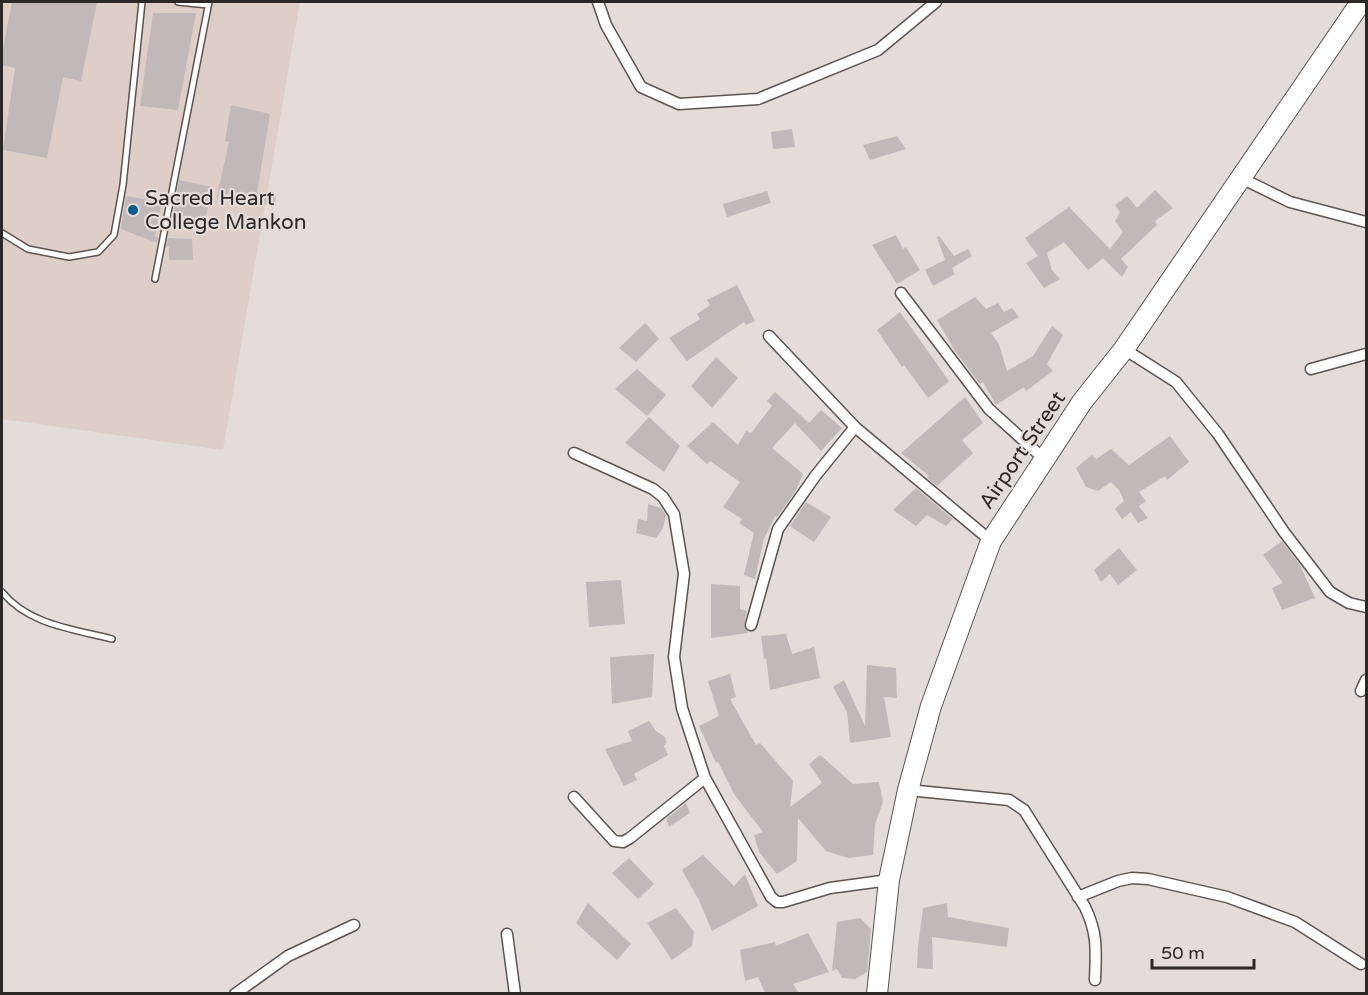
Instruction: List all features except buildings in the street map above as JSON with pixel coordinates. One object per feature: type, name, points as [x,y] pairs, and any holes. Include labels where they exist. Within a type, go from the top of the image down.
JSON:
[{"type":"highway","name":"Airport Street","points":[[877,993],[889,880],[908,790],[931,706],[991,542],[1082,402],[1124,349],[1361,2]]},
{"type":"street","points":[[598,2],[606,25],[641,87],[679,104],[758,99],[878,50],[936,2]]},
{"type":"street","points":[[1241,178],[1290,202],[1366,222]]},
{"type":"street","points":[[901,293],[989,410],[1044,459]]},
{"type":"street","points":[[770,336],[855,427],[991,542]]},
{"type":"street","points":[[1124,349],[1176,382],[1218,434],[1284,532],[1330,592],[1350,603],[1366,607]]},
{"type":"street","points":[[1311,369],[1366,354]]},
{"type":"street","points":[[751,625],[778,530],[816,475],[855,427]]},
{"type":"street","points":[[574,453],[653,489],[663,497],[674,514],[684,574],[674,657],[682,708],[705,778],[771,897],[777,902],[783,902],[830,888],[889,880]]},
{"type":"street","points":[[1361,691],[1366,680]]},
{"type":"street","points":[[574,797],[614,841],[623,842],[705,778]]},
{"type":"street","points":[[908,790],[1009,800],[1024,810],[1086,907],[1095,932],[1095,980]]},
{"type":"street","points":[[1078,897],[1118,881],[1132,878],[1148,879],[1227,897],[1295,922],[1360,964]]},
{"type":"street","points":[[235,993],[288,956],[354,925]]},
{"type":"street","points":[[507,934],[515,993]]},
{"type":"lane","points":[[2,233],[28,249],[69,257],[98,252],[114,235],[123,185],[142,2]]},
{"type":"lane","points":[[155,279],[209,3],[178,2]]},
{"type":"lane","points":[[2,592],[11,603],[44,622],[112,639]]},
{"type":"shaded area","name":"Sacred Heart College Mankon","points":[[2,2],[300,2],[223,450],[2,419]]},
{"type":"place","name":"Sacred Heart College Mankon","points":[[133,210]]}]
